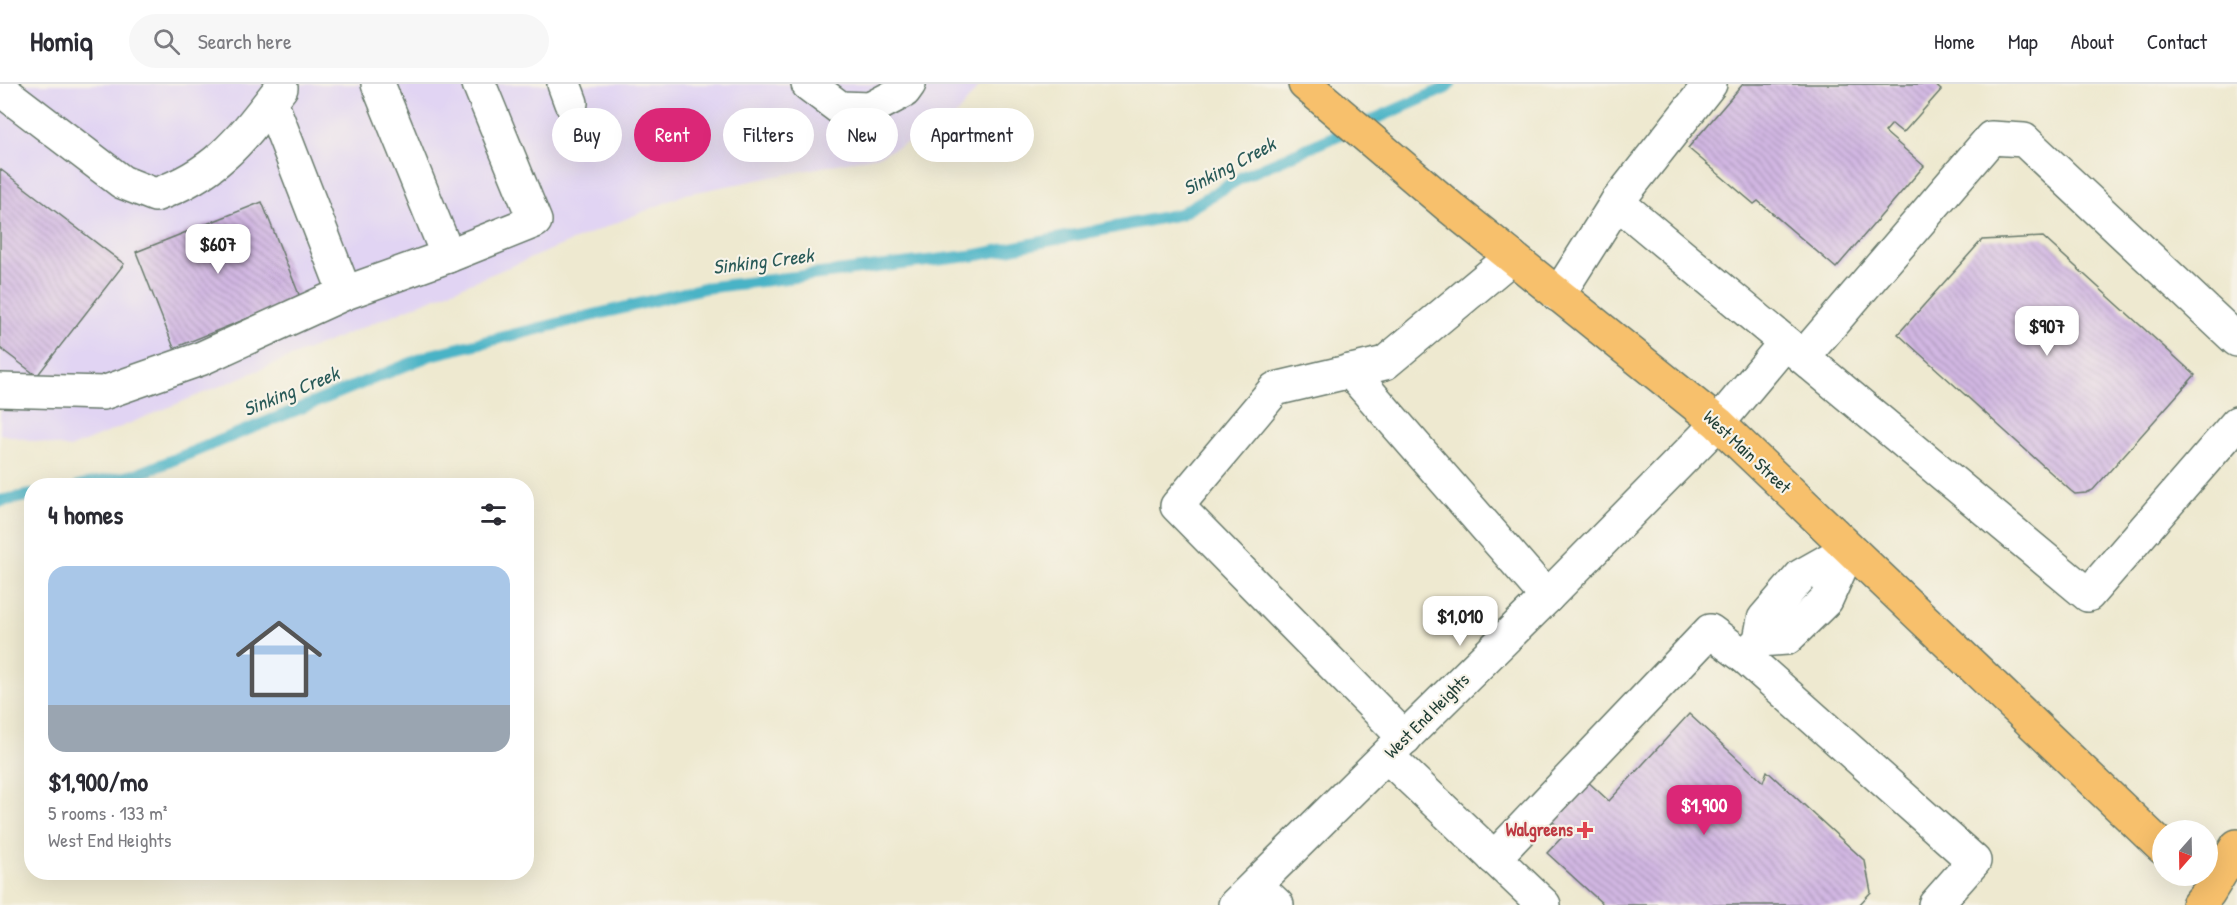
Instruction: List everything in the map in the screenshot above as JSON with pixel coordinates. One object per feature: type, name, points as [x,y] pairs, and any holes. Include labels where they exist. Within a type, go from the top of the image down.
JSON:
[{"type":"main road","name":"West Main Street","points":[[1305,84],[1451,208],[1718,423],[2152,838]]},
{"type":"main road","points":[[2205,895],[2237,846]]},
{"type":"street","points":[[378,84],[448,256]]},
{"type":"street","points":[[0,390],[103,393],[200,359],[345,293],[535,222],[479,84]]},
{"type":"street","points":[[807,84],[840,108],[870,109],[904,91],[909,84]]},
{"type":"street","points":[[1558,295],[1617,202],[1710,84]]},
{"type":"street","points":[[0,89],[122,182],[155,195],[179,187],[201,174],[237,145],[278,93]]},
{"type":"street","points":[[278,93],[345,293]]},
{"type":"street","name":"West End Heights","points":[[1256,898],[1396,747],[1718,423],[1794,350],[1991,138],[2024,140],[2237,340]]},
{"type":"street","points":[[1617,202],[2088,595],[2237,423]]},
{"type":"street","points":[[1512,257],[1385,363],[1275,389],[1177,506],[1494,858],[1544,905]]},
{"type":"street","points":[[1350,371],[1547,597]]},
{"type":"street","points":[[1753,648],[1787,638],[1826,600],[1849,549]]},
{"type":"street","points":[[1494,858],[1710,631],[1753,648],[1974,861],[1935,905]]},
{"type":"shaded area","points":[[0,84],[981,84],[962,108],[910,108],[910,142],[898,147],[898,108],[826,108],[826,162],[848,162],[686,194],[70,448],[0,434]]},
{"type":"building","points":[[1743,84],[1934,84],[1941,90],[1903,133],[1892,124],[1885,132],[1924,166],[1836,268],[1758,201],[1754,204],[1688,148]]},
{"type":"building","points":[[0,169],[124,264],[37,376],[0,348]]},
{"type":"building","points":[[262,202],[300,297],[174,348],[136,252]]},
{"type":"building","points":[[2043,237],[2195,375],[2093,490],[2086,493],[2075,494],[2071,491],[1898,334],[1982,240]]},
{"type":"building","name":"Walgreens","points":[[1689,714],[1763,782],[1767,771],[1865,861],[1871,892],[1859,905],[1604,905],[1547,853],[1565,834],[1549,818],[1585,779],[1609,801]]},
{"type":"waterway","name":"Sinking Creek","points":[[120,478],[136,475],[431,355],[704,288],[977,255],[1180,214],[1244,176],[1446,88],[1450,84]]},
{"type":"waterway","name":"Sinking Creek","points":[[0,501],[24,496]]},
{"type":"place","name":"Walgreens","points":[[1585,830]]}]
